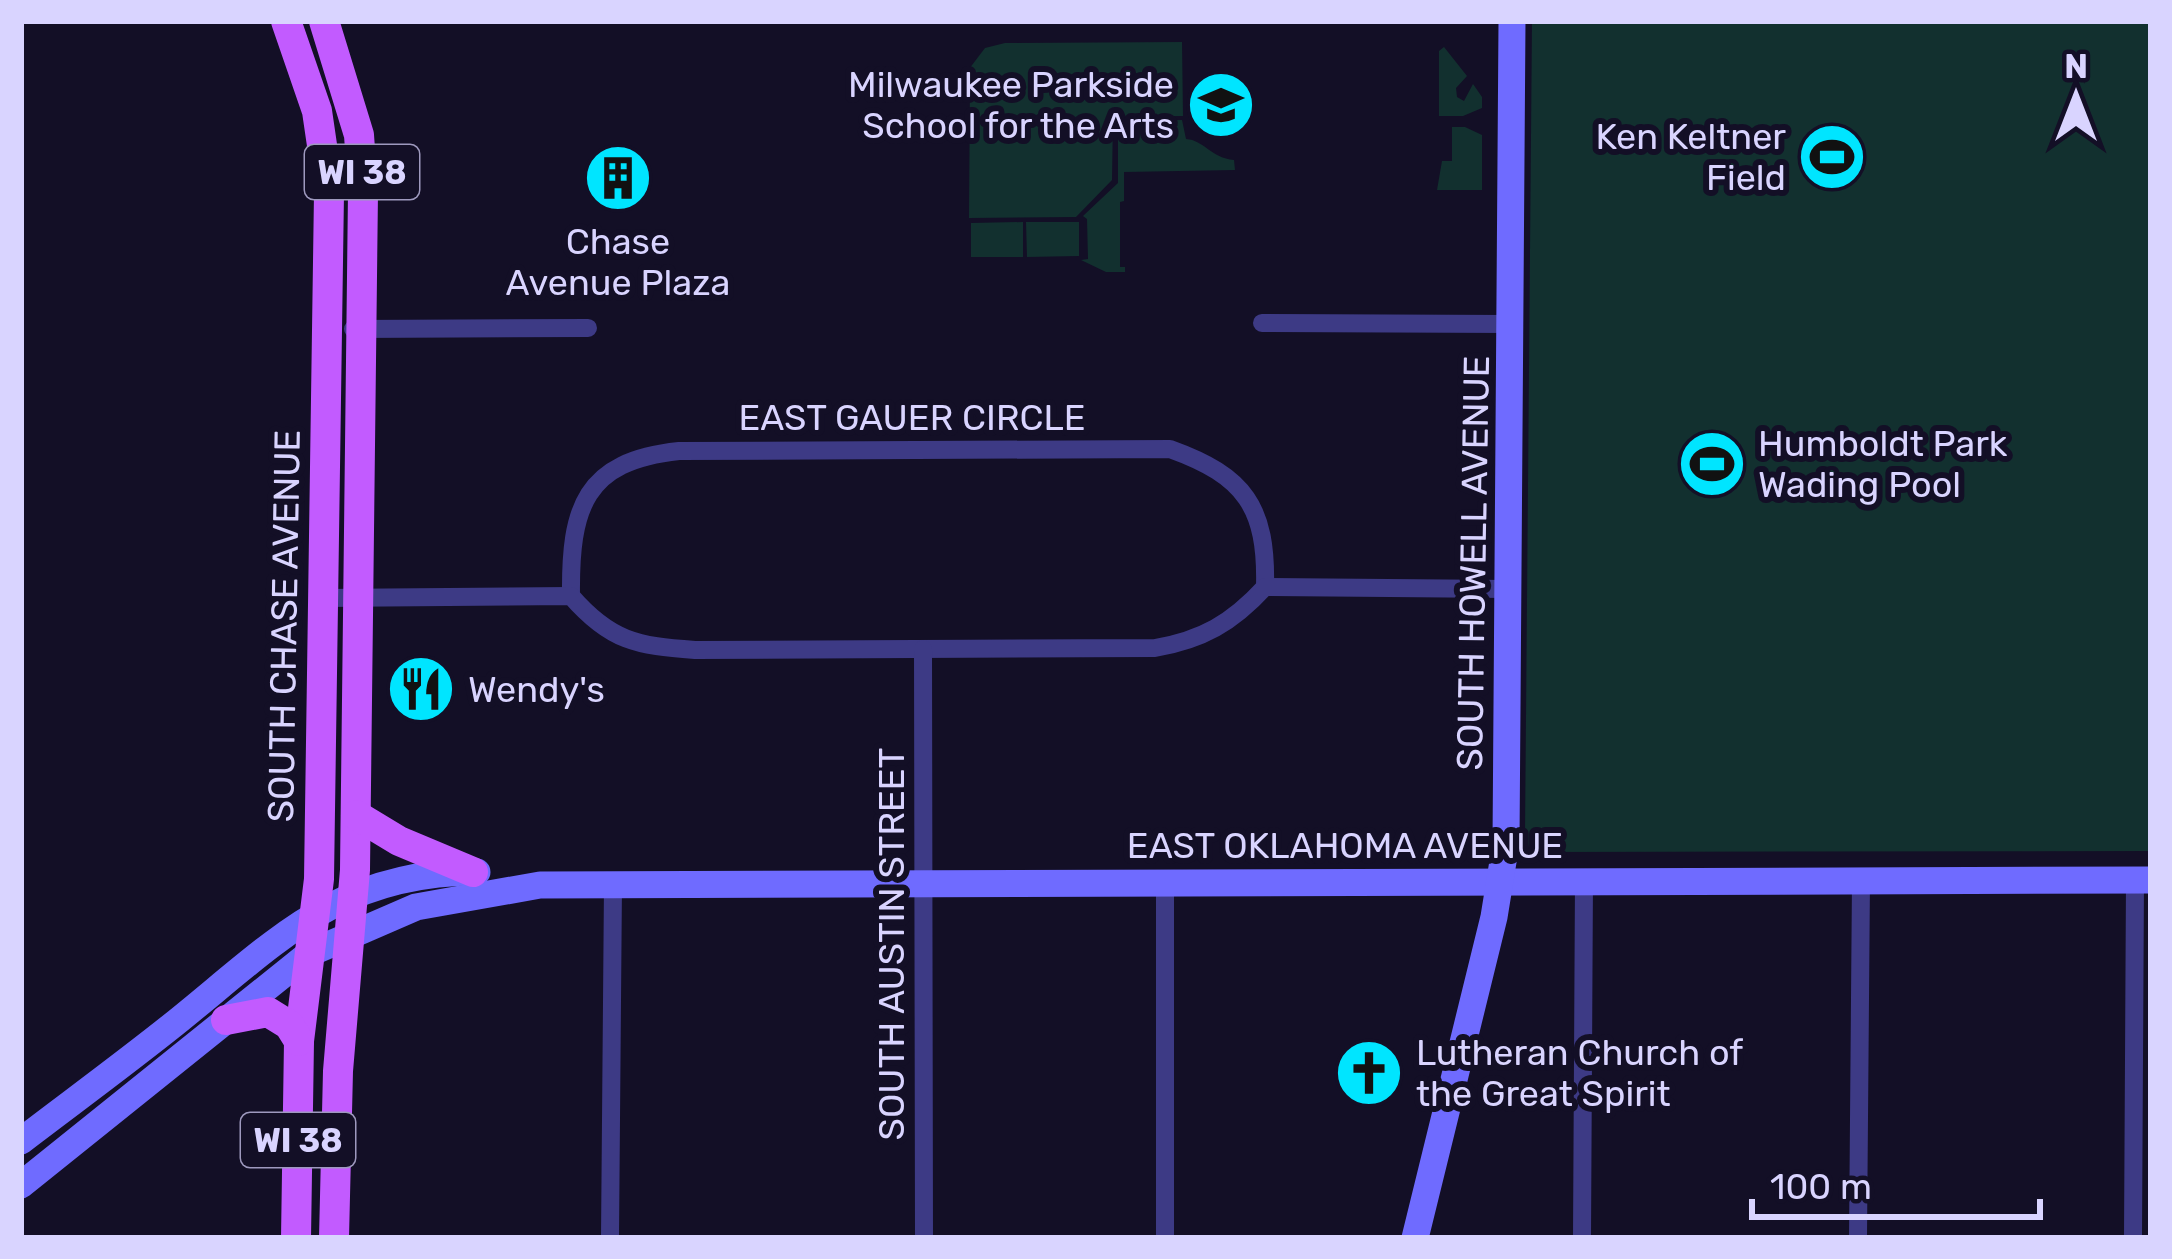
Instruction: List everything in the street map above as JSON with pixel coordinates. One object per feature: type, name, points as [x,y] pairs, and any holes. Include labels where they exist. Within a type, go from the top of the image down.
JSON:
[{"type":"main road","name":"SOUTH CHASE AVENUE","points":[[286,21],[317,111],[326,164],[328,329],[316,912],[299,1041],[296,1238]]},
{"type":"main road","name":"SOUTH CHASE AVENUE","points":[[325,21],[358,136],[364,192],[355,893],[339,1043],[334,1238]]},
{"type":"main road","name":"SOUTH HOWELL AVENUE","points":[[1414,1238],[1506,843],[1512,21]]},
{"type":"main road","points":[[320,746],[357,746]]},
{"type":"main road","points":[[356,815],[399,841],[472,872]]},
{"type":"main road","name":"EAST OKLAHOMA AVENUE","points":[[21,1141],[290,927],[316,912],[383,885],[472,872],[540,885]]},
{"type":"main road","name":"EAST OKLAHOMA AVENUE","points":[[21,1185],[310,953],[416,907],[540,885],[2143,880]]},
{"type":"main road","points":[[226,1020],[268,1012],[289,1025],[299,1041]]},
{"type":"street","points":[[1262,323],[1510,324]]},
{"type":"street","points":[[328,329],[588,328]]},
{"type":"street","name":"EAST GAUER CIRCLE","points":[[572,596],[575,524],[587,491],[612,468],[644,454],[680,451],[1170,448],[1212,464],[1237,484],[1255,512],[1265,551],[1264,587]]},
{"type":"street","points":[[323,598],[572,596],[593,621],[620,639],[652,647],[1155,648],[1191,642],[1217,629],[1243,611],[1264,587],[1507,589]]},
{"type":"street","name":"SOUTH AUSTIN STREET","points":[[923,649],[924,1238]]},
{"type":"street","points":[[1582,1238],[1584,880]]},
{"type":"street","points":[[1858,1238],[1861,880]]},
{"type":"street","points":[[2133,1238],[2143,880]]},
{"type":"street","points":[[1165,881],[1165,1238]]},
{"type":"street","points":[[610,1238],[614,884]]},
{"type":"green space","points":[[1532,21],[2151,21],[2151,851],[1545,852],[1529,847],[1525,834]]},
{"type":"green space","points":[[1182,42],[1183,116],[1113,117],[1112,180],[1076,217],[969,218],[970,79],[965,78],[985,48],[1005,43]]},
{"type":"green space","points":[[1444,47],[1467,76],[1456,88],[1457,97],[1464,101],[1473,84],[1482,97],[1482,108],[1463,116],[1439,116],[1439,51]]},
{"type":"green space","points":[[1182,120],[1186,139],[1234,160],[1235,170],[1124,172],[1120,267],[1125,272],[1106,272],[1081,260],[1088,259],[1087,219],[1083,216],[1118,183],[1118,121]]},
{"type":"green space","points":[[1452,127],[1482,135],[1482,190],[1437,190],[1442,161],[1452,161]]},
{"type":"green space","points":[[1023,222],[1023,257],[971,257],[971,223]]},
{"type":"green space","points":[[1026,222],[1079,222],[1079,256],[1027,257]]},
{"type":"water","name":"Humboldt Park Wading Pool","points":[[1712,443],[1728,450],[1735,466],[1728,482],[1712,489],[1696,482],[1689,466],[1696,450]]},
{"type":"place","name":"Milwaukee Parkside School for the Arts","points":[[1221,105]]},
{"type":"place","name":"Ken Keltner Field","points":[[1832,157]]},
{"type":"place","name":"Chase Avenue Plaza","points":[[618,178]]},
{"type":"place","name":"Humboldt Park Wading Pool","points":[[1712,464]]},
{"type":"place","name":"Wendy's","points":[[421,689]]},
{"type":"place","name":"Lutheran Church of the Great Spirit","points":[[1369,1073]]}]
